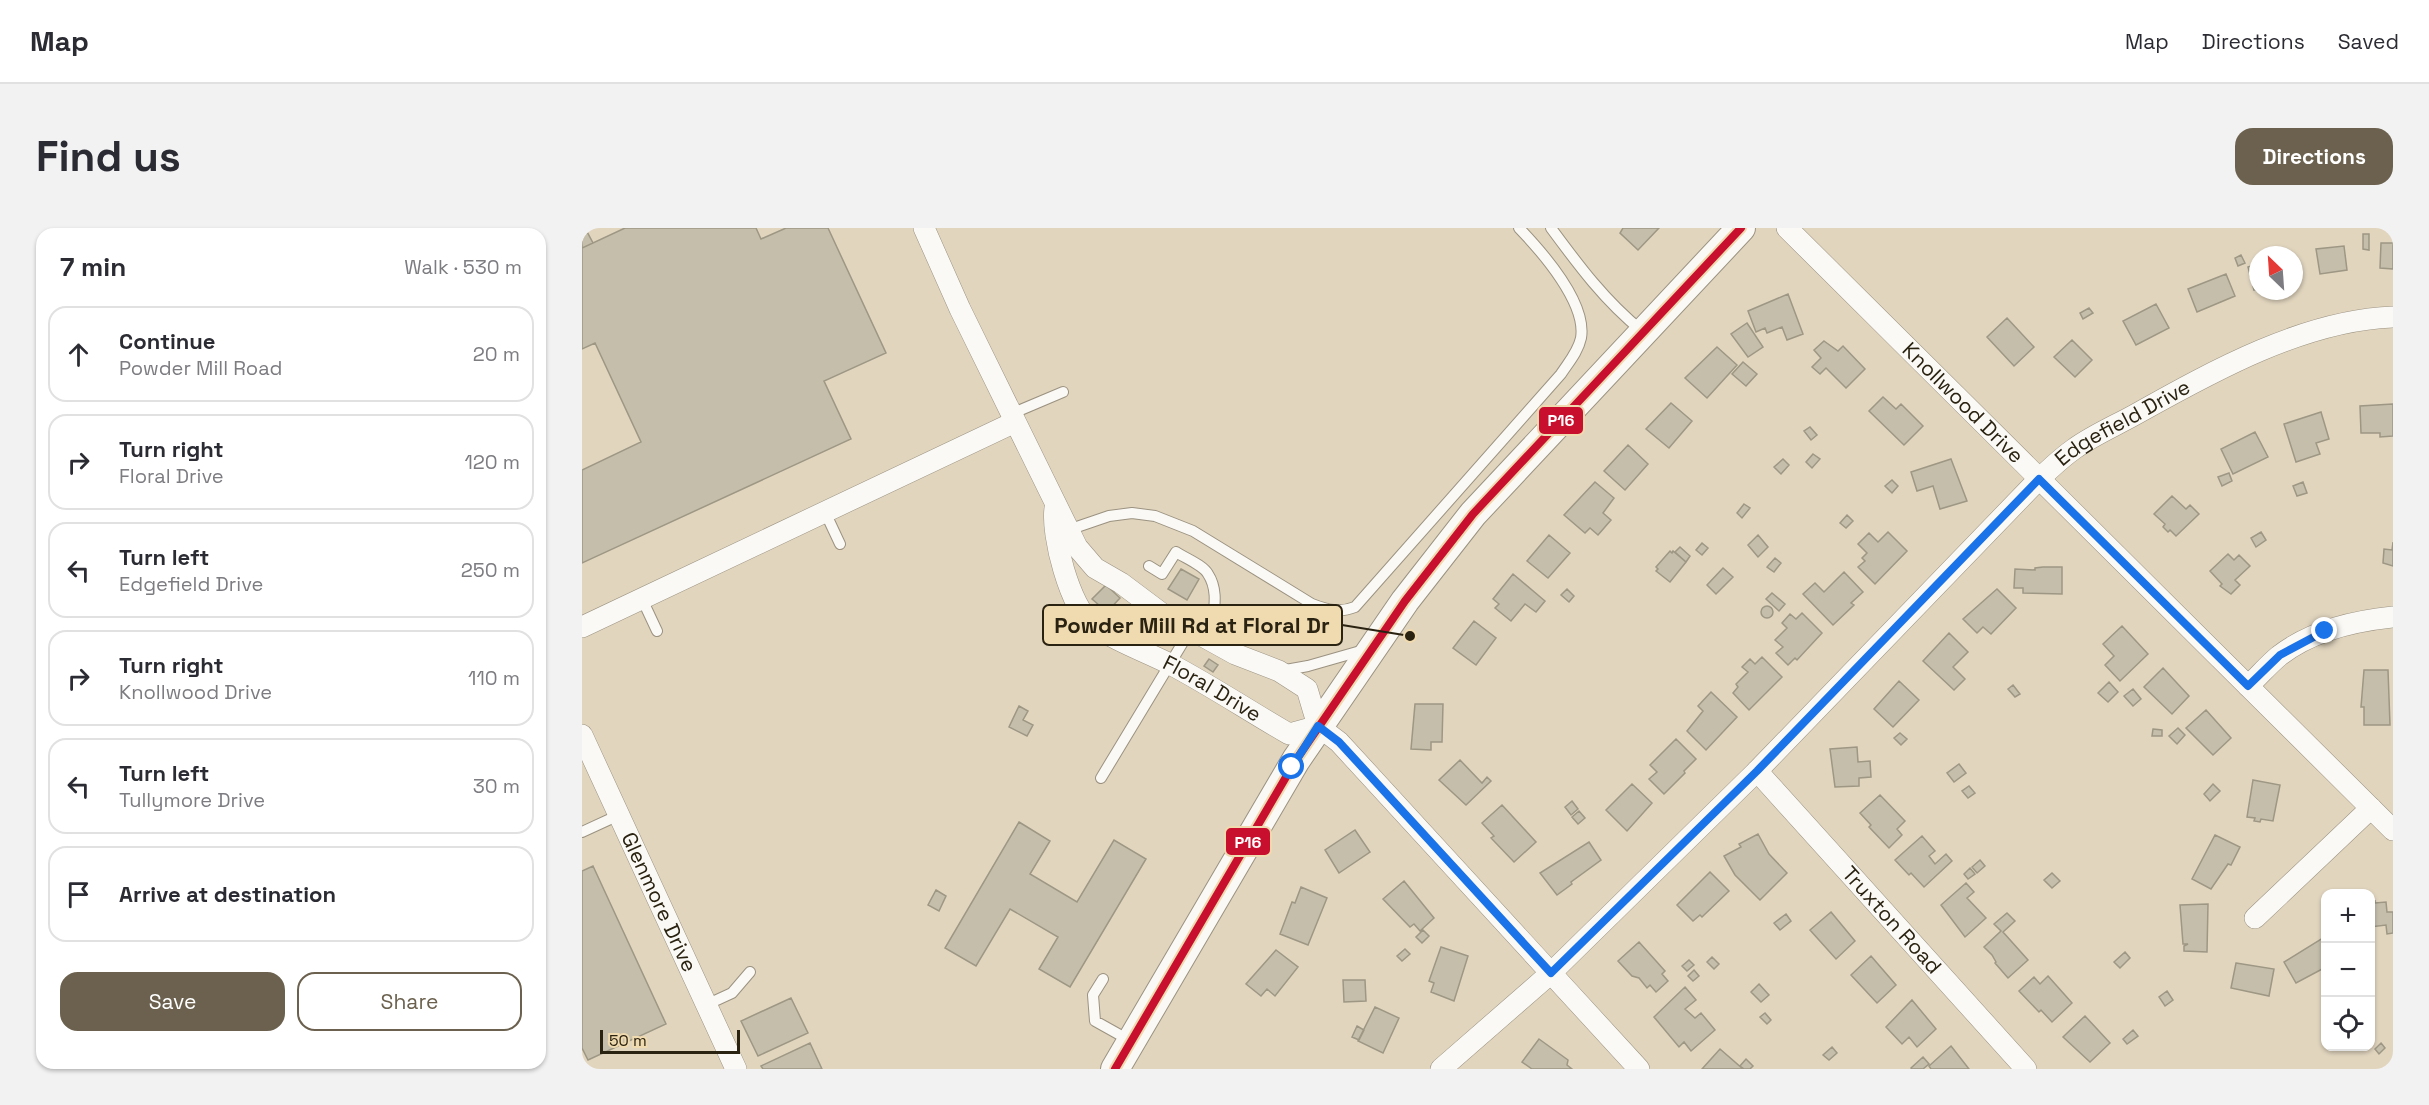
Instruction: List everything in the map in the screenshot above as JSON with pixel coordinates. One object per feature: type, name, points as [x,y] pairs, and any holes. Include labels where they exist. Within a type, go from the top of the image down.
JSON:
[{"type":"main road","points":[[1115,1069],[1318,726],[1405,601],[1473,514],[1741,228]]},
{"type":"street","name":"Floral Drive","points":[[924,228],[1013,418],[1077,547],[1095,568],[1121,583],[1161,613],[1212,639],[1235,654],[1279,671],[1307,690],[1318,726],[1289,734],[1170,664],[1136,649],[1091,623],[1083,613],[1054,537],[1055,505]]},
{"type":"street","name":"Knollwood Drive","points":[[1787,228],[2393,830]]},
{"type":"street","name":"Edgefield Drive","points":[[1441,1069],[1551,973],[1757,771],[2039,479],[2074,449],[2177,391],[2313,330],[2344,322],[2393,317]]},
{"type":"street","points":[[582,627],[825,512],[1013,418]]},
{"type":"street","points":[[2248,686],[2280,655],[2325,631],[2374,619],[2393,617]]},
{"type":"street","points":[[1318,726],[1339,742],[1639,1069]]},
{"type":"street","name":"Glenmore Drive","points":[[582,735],[736,1069]]},
{"type":"street","name":"Truxton Road","points":[[1757,771],[2026,1069]]},
{"type":"street","points":[[2255,918],[2371,808]]},
{"type":"lane","points":[[1068,530],[1109,516],[1132,513],[1155,516],[1193,531],[1325,610],[1346,611],[1355,607],[1561,374],[1580,341],[1581,323],[1573,297],[1531,240],[1519,228]]},
{"type":"lane","points":[[1551,228],[1598,291],[1617,311],[1644,333]]},
{"type":"lane","points":[[1013,418],[1063,392]]},
{"type":"lane","points":[[825,512],[840,544]]},
{"type":"lane","points":[[1149,566],[1162,574],[1176,552],[1208,572],[1216,599],[1211,622],[1212,639]]},
{"type":"lane","points":[[642,599],[657,631]]},
{"type":"lane","points":[[1101,778],[1191,629]]},
{"type":"lane","points":[[1279,671],[1308,666],[1373,647]]},
{"type":"lane","points":[[582,832],[619,815]]},
{"type":"lane","points":[[706,1005],[732,993],[750,972]]},
{"type":"lane","points":[[1103,979],[1094,995],[1095,1020],[1131,1041]]},
{"type":"building","points":[[582,228],[585,228],[593,243],[582,248]]},
{"type":"building","points":[[625,228],[756,228],[761,239],[786,228],[828,228],[886,353],[824,381],[851,439],[582,563],[582,470],[641,442],[595,343],[582,349],[582,248]]},
{"type":"building","points":[[1623,228],[1659,228],[1638,250],[1620,233]]},
{"type":"building","points":[[2363,234],[2369,234],[2369,250],[2363,249]]},
{"type":"building","points":[[2381,243],[2393,243],[2393,269],[2380,268]]},
{"type":"building","points":[[2344,246],[2347,270],[2320,274],[2316,249]]},
{"type":"building","points":[[2241,255],[2245,263],[2238,266],[2235,258]]},
{"type":"building","points":[[2226,274],[2235,296],[2197,312],[2188,289]]},
{"type":"building","points":[[1788,294],[1803,334],[1787,340],[1782,327],[1767,333],[1765,328],[1756,332],[1748,311]]},
{"type":"building","points":[[2156,304],[2169,328],[2136,345],[2123,321]]},
{"type":"building","points":[[2089,308],[2093,313],[2083,319],[2080,313]]},
{"type":"building","points":[[2007,318],[2034,347],[2014,366],[1987,337]]},
{"type":"building","points":[[1747,323],[1763,347],[1748,357],[1731,334]]},
{"type":"building","points":[[2072,340],[2092,360],[2075,377],[2054,357]]},
{"type":"building","points":[[1824,341],[1838,351],[1843,346],[1865,369],[1846,388],[1826,368],[1820,374],[1812,367],[1821,358],[1814,350]]},
{"type":"building","points":[[1717,347],[1737,365],[1707,398],[1685,378]]},
{"type":"building","points":[[1743,362],[1757,374],[1746,386],[1732,374]]},
{"type":"building","points":[[1883,397],[1896,409],[1901,404],[1923,426],[1904,445],[1869,411]]},
{"type":"building","points":[[1671,403],[1692,421],[1669,448],[1646,429]]},
{"type":"building","points":[[2393,404],[2393,436],[2380,437],[2380,433],[2361,433],[2360,406]]},
{"type":"building","points":[[2321,412],[2329,439],[2316,443],[2320,454],[2296,462],[2284,424]]},
{"type":"building","points":[[1810,427],[1817,435],[1811,440],[1804,431]]},
{"type":"building","points":[[2255,432],[2268,457],[2233,474],[2221,449]]},
{"type":"building","points":[[1628,445],[1648,464],[1625,490],[1604,471]]},
{"type":"building","points":[[1813,454],[1820,459],[1812,468],[1806,462]]},
{"type":"building","points":[[1783,459],[1789,465],[1781,474],[1774,467]]},
{"type":"building","points":[[1951,459],[1967,501],[1940,509],[1933,486],[1917,491],[1911,472]]},
{"type":"building","points":[[2229,473],[2232,481],[2222,486],[2218,477]]},
{"type":"building","points":[[1892,480],[1898,486],[1892,493],[1885,486]]},
{"type":"building","points":[[1595,482],[1614,498],[1603,513],[1611,520],[1598,535],[1590,528],[1585,533],[1564,515]]},
{"type":"building","points":[[2303,482],[2307,493],[2297,496],[2293,486]]},
{"type":"building","points":[[2172,496],[2186,509],[2190,505],[2199,514],[2176,536],[2163,527],[2165,524],[2154,514]]},
{"type":"building","points":[[1744,504],[1750,508],[1742,518],[1737,513]]},
{"type":"building","points":[[1847,515],[1853,521],[1846,528],[1840,523]]},
{"type":"building","points":[[1888,532],[1907,551],[1875,584],[1858,567],[1865,561],[1862,558],[1867,553],[1858,544],[1869,533],[1878,542]]},
{"type":"building","points":[[2261,532],[2266,540],[2256,547],[2251,538]]},
{"type":"building","points":[[1549,535],[1570,553],[1548,578],[1527,561]]},
{"type":"building","points":[[1758,535],[1768,547],[1758,557],[1748,545]]},
{"type":"building","points":[[2393,542],[2393,566],[2383,563],[2384,549],[2392,550]]},
{"type":"building","points":[[1702,543],[1708,548],[1702,555],[1696,550]]},
{"type":"building","points":[[1680,547],[1690,556],[1686,562],[1675,552]]},
{"type":"building","points":[[1670,551],[1686,562],[1670,582],[1656,571],[1658,569],[1656,567]]},
{"type":"building","points":[[2228,554],[2234,560],[2239,555],[2250,566],[2235,580],[2240,585],[2231,594],[2220,586],[2222,584],[2210,571]]},
{"type":"building","points":[[1775,558],[1781,563],[1774,572],[1767,567]]},
{"type":"building","points":[[2062,567],[2062,594],[2023,593],[2023,588],[2014,588],[2015,569],[2035,570],[2035,568]]},
{"type":"building","points":[[1723,568],[1733,577],[1716,594],[1707,585]]},
{"type":"building","points":[[1181,569],[1199,579],[1187,600],[1168,589]]},
{"type":"building","points":[[1844,572],[1863,592],[1851,603],[1854,605],[1833,625],[1803,594],[1815,583],[1824,592]]},
{"type":"building","points":[[1513,574],[1545,601],[1536,612],[1525,604],[1511,621],[1495,608],[1499,604],[1493,599]]},
{"type":"building","points":[[1106,585],[1120,598],[1107,612],[1092,599]]},
{"type":"building","points":[[1567,589],[1574,596],[1569,602],[1561,595]]},
{"type":"building","points":[[1997,589],[2016,608],[1991,634],[1983,627],[1977,633],[1963,619]]},
{"type":"building","points":[[1772,593],[1785,604],[1779,611],[1766,599]]},
{"type":"building","points":[[1769,606],[1773,612],[1769,618],[1765,618],[1761,610]]},
{"type":"building","points":[[1802,613],[1822,633],[1797,660],[1795,658],[1788,665],[1776,653],[1783,647],[1775,640],[1787,628],[1782,623],[1790,614],[1796,619]]},
{"type":"building","points":[[1474,621],[1496,638],[1476,665],[1453,648]]},
{"type":"building","points":[[2122,626],[2148,654],[2120,681],[2105,665],[2114,656],[2103,644]]},
{"type":"building","points":[[1949,633],[1968,652],[1953,667],[1965,679],[1954,690],[1923,661]]},
{"type":"building","points":[[1762,657],[1782,677],[1749,710],[1733,693],[1738,687],[1736,684],[1748,672],[1742,667],[1750,659],[1755,664]]},
{"type":"building","points":[[1209,659],[1218,665],[1213,672],[1204,666]]},
{"type":"building","points":[[2163,668],[2189,696],[2172,714],[2144,687]]},
{"type":"building","points":[[2364,670],[2388,670],[2390,725],[2364,725],[2364,707],[2361,707]]},
{"type":"building","points":[[1899,681],[1919,700],[1893,727],[1874,709]]},
{"type":"building","points":[[2109,682],[2118,692],[2108,702],[2098,693]]},
{"type":"building","points":[[2013,685],[2020,694],[2015,697],[2008,689]]},
{"type":"building","points":[[2133,689],[2141,699],[2133,706],[2124,696]]},
{"type":"building","points":[[1711,692],[1737,717],[1706,750],[1687,731],[1703,711],[1698,706]]},
{"type":"building","points":[[1415,704],[1443,704],[1442,742],[1431,742],[1431,750],[1411,749]]},
{"type":"building","points":[[1019,706],[1028,711],[1023,720],[1033,725],[1027,736],[1009,727]]},
{"type":"building","points":[[2206,710],[2231,738],[2213,755],[2186,728]]},
{"type":"building","points":[[2178,728],[2185,735],[2177,744],[2169,736]]},
{"type":"building","points":[[2153,729],[2162,730],[2162,736],[2152,736]]},
{"type":"building","points":[[1900,733],[1907,739],[1901,745],[1894,738]]},
{"type":"building","points":[[1676,739],[1696,759],[1664,794],[1649,779],[1657,772],[1650,765]]},
{"type":"building","points":[[1857,747],[1858,762],[1870,761],[1871,777],[1859,778],[1859,786],[1835,787],[1830,749]]},
{"type":"building","points":[[1460,760],[1482,783],[1487,777],[1491,781],[1466,805],[1439,780]]},
{"type":"building","points":[[1959,764],[1966,773],[1954,782],[1947,773]]},
{"type":"building","points":[[2253,780],[2280,785],[2273,821],[2261,819],[2260,822],[2254,821],[2255,818],[2247,817]]},
{"type":"building","points":[[1632,784],[1652,803],[1627,831],[1606,810]]},
{"type":"building","points":[[2213,784],[2220,791],[2210,801],[2204,794]]},
{"type":"building","points":[[1969,786],[1975,793],[1968,798],[1962,791]]},
{"type":"building","points":[[1880,795],[1905,821],[1897,829],[1902,835],[1889,848],[1869,827],[1871,825],[1860,813]]},
{"type":"building","points":[[1572,801],[1578,809],[1571,815],[1565,807]]},
{"type":"building","points":[[1502,805],[1536,842],[1514,862],[1491,838],[1494,836],[1482,823]]},
{"type":"building","points":[[1579,811],[1585,818],[1578,824],[1572,817]]},
{"type":"building","points":[[1019,822],[1050,841],[1030,874],[1077,902],[1114,840],[1146,859],[1070,987],[1039,969],[1058,937],[1010,909],[976,966],[945,948]]},
{"type":"building","points":[[1355,830],[1370,852],[1339,873],[1325,850]]},
{"type":"building","points":[[1758,834],[1769,854],[1787,873],[1760,900],[1735,875],[1724,856],[1741,847],[1739,844]]},
{"type":"building","points":[[2215,835],[2240,847],[2231,865],[2228,864],[2211,889],[2192,879]]},
{"type":"building","points":[[1922,836],[1935,851],[1929,856],[1935,864],[1946,854],[1952,861],[1924,887],[1895,860]]},
{"type":"building","points":[[1589,842],[1601,860],[1557,895],[1540,873]]},
{"type":"building","points":[[1980,860],[1985,866],[1977,873],[1972,867]]},
{"type":"building","points":[[593,866],[666,1024],[588,1060],[582,1048],[582,871]]},
{"type":"building","points":[[1970,868],[1975,874],[1968,879],[1964,874]]},
{"type":"building","points":[[1710,872],[1729,891],[1702,917],[1700,915],[1693,921],[1677,905]]},
{"type":"building","points":[[2052,873],[2060,881],[2052,888],[2044,880]]},
{"type":"building","points":[[1404,881],[1434,918],[1420,931],[1414,924],[1410,927],[1383,899]]},
{"type":"building","points":[[1966,883],[1974,892],[1967,898],[1986,918],[1965,937],[1941,905]]},
{"type":"building","points":[[1301,887],[1327,898],[1308,945],[1280,934],[1292,902],[1295,903]]},
{"type":"building","points":[[936,890],[946,896],[939,911],[928,905]]},
{"type":"building","points":[[2386,902],[2387,912],[2393,912],[2393,933],[2387,934],[2386,925],[2375,926],[2375,903]]},
{"type":"building","points":[[2208,904],[2207,952],[2184,951],[2184,946],[2188,944],[2183,944],[2180,905]]},
{"type":"building","points":[[1831,912],[1855,941],[1836,959],[1810,930]]},
{"type":"building","points":[[2007,913],[2015,921],[2003,932],[2028,960],[2008,978],[1984,947],[2001,931],[1994,924]]},
{"type":"building","points":[[1786,914],[1791,921],[1780,930],[1774,923]]},
{"type":"building","points":[[1423,930],[1429,936],[1422,943],[1416,937]]},
{"type":"building","points":[[2321,939],[2321,970],[2296,983],[2284,962]]},
{"type":"building","points":[[1639,942],[1665,971],[1662,974],[1668,981],[1656,992],[1650,985],[1647,988],[1639,978],[1632,976],[1618,961]]},
{"type":"building","points":[[1441,947],[1468,956],[1454,1001],[1431,992],[1434,983],[1429,981]]},
{"type":"building","points":[[1405,949],[1410,954],[1402,961],[1397,956]]},
{"type":"building","points":[[1276,950],[1298,967],[1275,996],[1267,989],[1261,996],[1246,984]]},
{"type":"building","points":[[2125,952],[2130,958],[2120,968],[2114,962]]},
{"type":"building","points":[[1871,956],[1896,985],[1877,1003],[1851,975]]},
{"type":"building","points":[[1712,957],[1719,964],[1714,969],[1707,962]]},
{"type":"building","points":[[1689,960],[1694,965],[1687,971],[1682,966]]},
{"type":"building","points":[[2236,963],[2274,969],[2269,996],[2231,988]]},
{"type":"building","points":[[1694,970],[1699,976],[1693,981],[1688,976]]},
{"type":"building","points":[[2048,976],[2072,1003],[2052,1022],[2019,991],[2034,977],[2040,984]]},
{"type":"building","points":[[1343,980],[1365,980],[1366,1001],[1344,1002]]},
{"type":"building","points":[[1759,984],[1769,995],[1761,1002],[1751,992]]},
{"type":"building","points":[[1685,987],[1696,1000],[1685,1009],[1695,1018],[1701,1013],[1715,1030],[1691,1051],[1684,1042],[1679,1047],[1654,1017]]},
{"type":"building","points":[[2167,991],[2173,1000],[2165,1006],[2159,997]]},
{"type":"building","points":[[791,998],[808,1033],[758,1056],[741,1021]]},
{"type":"building","points":[[1912,1000],[1936,1029],[1917,1047],[1909,1037],[1902,1044],[1886,1027]]},
{"type":"building","points":[[1375,1007],[1399,1018],[1383,1053],[1358,1041]]},
{"type":"building","points":[[1765,1013],[1771,1020],[1767,1024],[1760,1017]]},
{"type":"building","points":[[2085,1016],[2110,1043],[2090,1062],[2063,1037]]},
{"type":"building","points":[[1357,1026],[1364,1030],[1359,1040],[1352,1037]]},
{"type":"building","points":[[2133,1030],[2138,1036],[2127,1044],[2123,1039]]},
{"type":"building","points":[[1539,1039],[1568,1060],[1567,1065],[1572,1069],[1532,1069],[1522,1062]]},
{"type":"building","points":[[810,1043],[822,1069],[763,1069],[761,1066]]},
{"type":"building","points":[[2381,1043],[2385,1048],[2379,1054],[2375,1049]]},
{"type":"building","points":[[1951,1046],[1969,1069],[1931,1069],[1929,1066]]},
{"type":"building","points":[[1832,1047],[1837,1053],[1829,1060],[1823,1055]]},
{"type":"building","points":[[1720,1049],[1743,1069],[1702,1069]]},
{"type":"building","points":[[1923,1057],[1929,1064],[1923,1069],[1911,1068]]},
{"type":"building","points":[[1746,1059],[1753,1066],[1750,1069],[1740,1066]]},
{"type":"transit line","name":"P16","points":[[1115,1069],[1296,760],[1405,601],[1473,514],[1741,228]]},
{"type":"place","name":"Powder Mill Rd at Floral Dr","points":[[1410,636]]},
{"type":"route","points":[[1292,767],[1318,726],[1339,742],[1551,973],[1757,771],[2039,479],[2248,686],[2280,655],[2325,631]]}]
